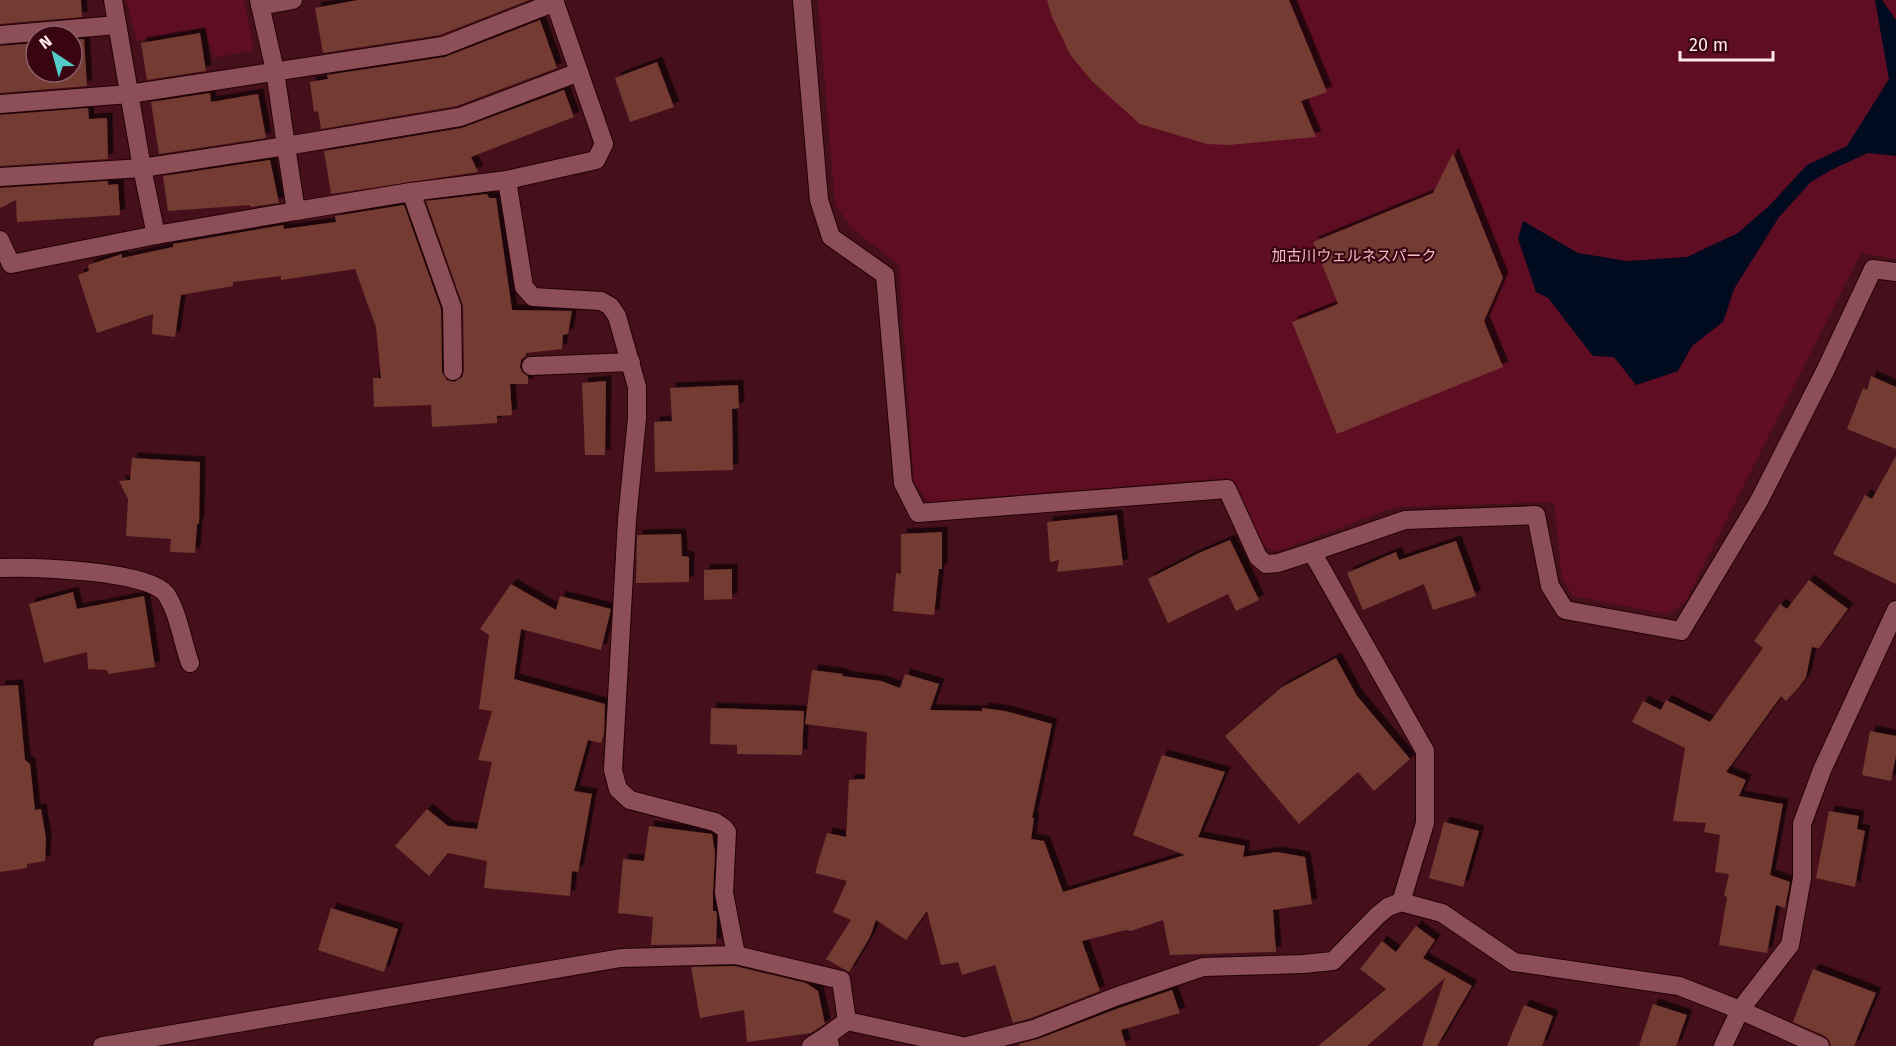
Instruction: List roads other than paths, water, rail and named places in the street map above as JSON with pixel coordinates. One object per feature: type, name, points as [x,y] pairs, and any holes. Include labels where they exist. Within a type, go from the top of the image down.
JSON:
[{"type":"street","points":[[113,0],[156,235]]},
{"type":"street","points":[[293,0],[260,3],[275,71],[296,211]]},
{"type":"street","points":[[802,0],[819,200],[831,237],[885,275],[903,483],[918,513],[1227,489],[1258,557],[1266,564],[1278,563],[1405,520],[1536,515],[1550,586],[1565,610],[1681,631],[1759,501],[1826,369],[1873,269],[1896,273]]},
{"type":"street","points":[[0,104],[129,94],[443,46],[555,1],[604,144],[596,160],[507,180],[411,192],[296,211],[156,235],[11,264],[0,240]]},
{"type":"street","points":[[0,35],[117,26]]},
{"type":"street","points":[[0,177],[142,168],[460,117],[579,72]]},
{"type":"street","points":[[507,180],[524,287],[533,297],[601,301],[610,306],[617,316],[631,362],[637,387],[637,418],[627,520],[613,770],[618,789],[630,800],[715,822],[727,832],[724,893],[736,955]]},
{"type":"street","points":[[411,192],[452,307],[453,371]]},
{"type":"street","points":[[531,366],[631,362]]},
{"type":"street","points":[[1312,552],[1425,751],[1425,823],[1401,902]]},
{"type":"street","points":[[0,568],[32,567],[120,576],[152,583],[166,594],[190,663]]},
{"type":"street","points":[[1723,1046],[1740,1010],[1790,945],[1802,878],[1802,824],[1822,770],[1896,610]]},
{"type":"street","points":[[967,1046],[1037,1037],[1115,998],[1203,967],[1333,961],[1378,915],[1388,907],[1401,902],[1442,913],[1514,962],[1679,986],[1740,1010],[1820,1046]]},
{"type":"street","points":[[102,1046],[621,958],[736,955],[841,981],[847,1021]]},
{"type":"street","points":[[811,1046],[829,1040],[847,1021]]},
{"type":"street","points":[[847,1021],[962,1046]]},
{"type":"water","points":[[1875,0],[1882,0],[1896,20],[1896,156],[1868,153],[1811,182],[1779,217],[1734,289],[1723,322],[1692,346],[1678,371],[1636,385],[1614,357],[1593,356],[1548,298],[1536,292],[1518,239],[1523,221],[1578,253],[1627,261],[1687,257],[1738,233],[1770,205],[1807,165],[1847,146],[1889,79]]},
{"type":"park label","name":"加古川ウェルネスパーク","points":[[1354,256]]}]
